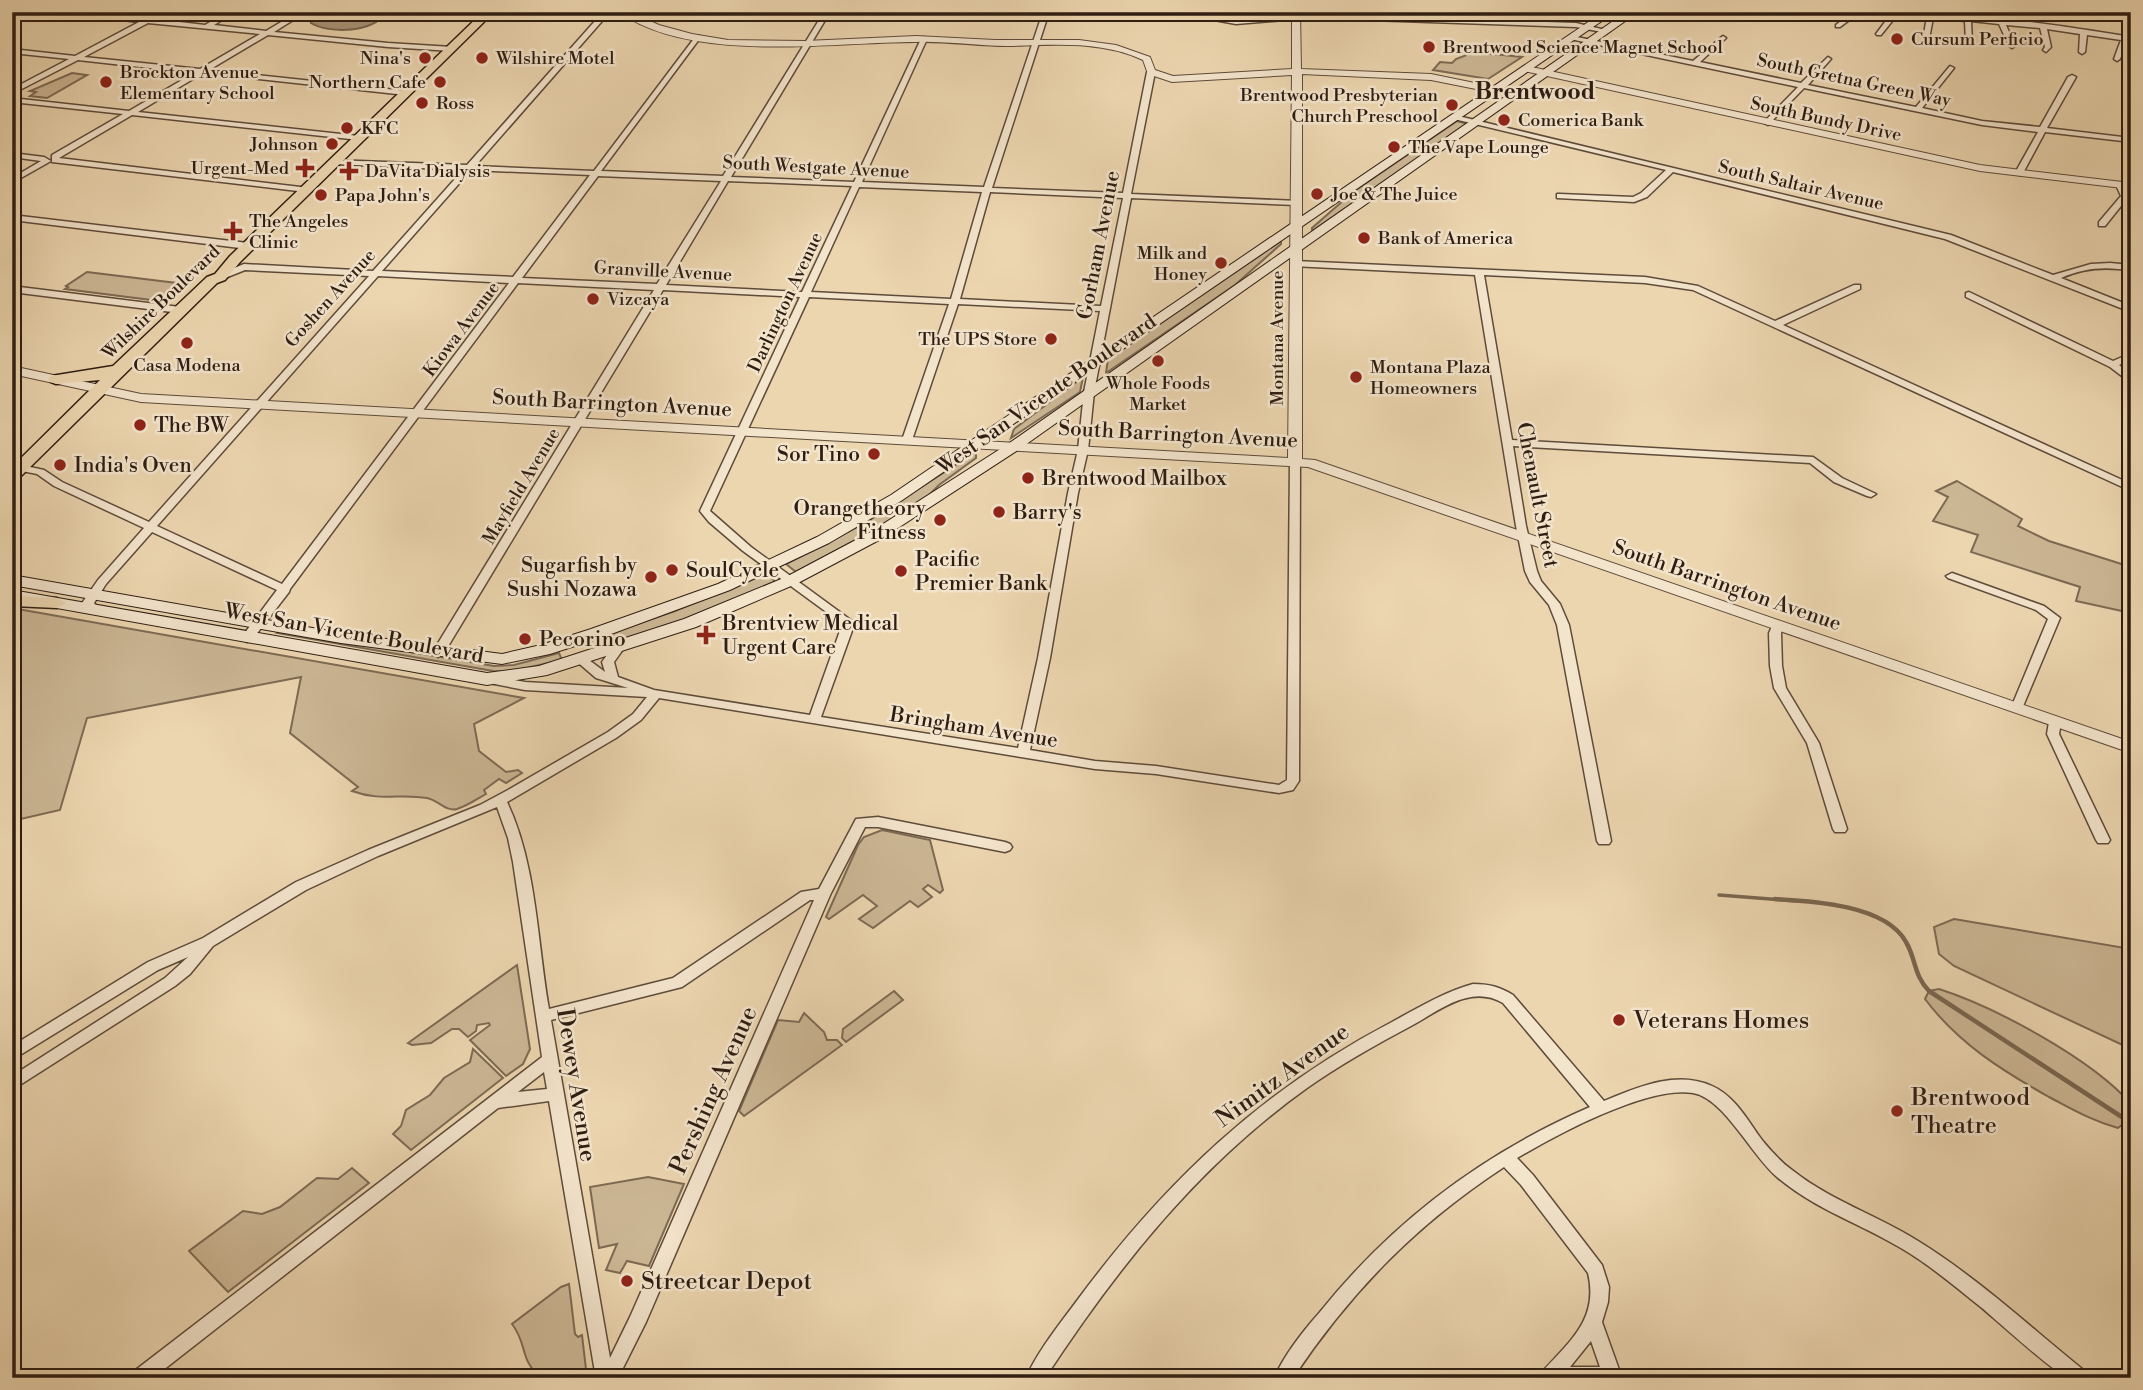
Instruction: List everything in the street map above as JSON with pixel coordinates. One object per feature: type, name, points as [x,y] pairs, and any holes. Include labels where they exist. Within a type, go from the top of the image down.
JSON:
[{"type":"main road","name":"Wilshire Boulevard","points":[[15,470],[180,310],[212,280],[220,277],[248,246],[489,12]]},
{"type":"main road","name":"West San Vicente Boulevard","points":[[12,595],[57,603],[93,602],[260,622],[438,653],[502,659],[544,650],[684,603],[772,566],[859,521],[977,444],[1610,12]]},
{"type":"main road","name":"West San Vicente Boulevard","points":[[12,580],[247,638],[488,679],[522,676],[618,648],[792,580],[875,536],[1013,447],[1633,12]]},
{"type":"main road","points":[[1496,90],[1522,89]]},
{"type":"main road","points":[[1496,90],[1502,94],[1503,102]]},
{"type":"main road","points":[[1296,247],[1302,233],[1342,201],[1348,190]]},
{"type":"main road","points":[[1237,288],[1288,241],[1297,226]]},
{"type":"main road","points":[[56,379],[101,375],[118,369]]},
{"type":"main road","points":[[1013,447],[1007,439],[1009,430],[1040,408],[1063,384]]},
{"type":"main road","points":[[929,502],[945,484],[977,461],[981,455],[977,444]]},
{"type":"main road","points":[[12,601],[57,603]]},
{"type":"main road","points":[[597,633],[592,639],[594,647],[618,648]]},
{"type":"main road","points":[[544,650],[569,651],[581,660]]},
{"type":"street","points":[[60,12],[452,49]]},
{"type":"street","points":[[12,92],[163,12]]},
{"type":"street","points":[[206,27],[232,12]]},
{"type":"street","points":[[12,181],[303,12]]},
{"type":"street","name":"Goshen Avenue","points":[[93,602],[150,527],[607,12]]},
{"type":"street","points":[[624,12],[650,24],[698,37],[745,42],[924,39],[996,43],[1038,41],[1131,51],[1147,59],[1151,72],[1184,79],[1297,72],[1431,77],[1496,90]]},
{"type":"street","name":"Mayfield Avenue","points":[[438,653],[827,12]]},
{"type":"street","points":[[907,440],[955,301],[1046,12]]},
{"type":"street","points":[[1173,12],[1236,22],[1296,14],[1589,27],[1607,31]]},
{"type":"street","points":[[1804,18],[1812,12]]},
{"type":"street","points":[[1838,26],[1857,12]]},
{"type":"street","points":[[1978,22],[1982,12]]},
{"type":"street","points":[[1879,34],[1893,13],[2043,26],[2128,38],[2117,59]]},
{"type":"street","name":"Montana Avenue","points":[[1288,787],[1293,781],[1296,14]]},
{"type":"street","points":[[1926,39],[1930,17]]},
{"type":"street","points":[[1968,21],[1969,43]]},
{"type":"street","points":[[2002,23],[2012,46]]},
{"type":"street","points":[[2043,26],[2049,47],[2046,50]]},
{"type":"street","points":[[2082,52],[2084,31]]},
{"type":"street","name":"Kiowa Avenue","points":[[247,638],[698,37]]},
{"type":"street","name":"South Gretna Green Way","points":[[1572,38],[2042,132],[2131,140]]},
{"type":"street","points":[[1695,64],[1723,38]]},
{"type":"street","name":"Darlington Avenue","points":[[814,720],[847,628],[846,621],[706,514],[741,431],[924,39]]},
{"type":"street","points":[[12,51],[406,93]]},
{"type":"street","points":[[1768,123],[1828,59]]},
{"type":"street","points":[[1918,109],[1950,68]]},
{"type":"street","name":"South Bundy Drive","points":[[1527,69],[1967,165],[2127,191]]},
{"type":"street","name":"Gorham Avenue","points":[[1023,754],[1044,658],[1083,450],[1089,392],[1151,72]]},
{"type":"street","points":[[2019,173],[2072,77]]},
{"type":"street","points":[[12,100],[359,138]]},
{"type":"street","name":"South Saltair Avenue","points":[[1457,117],[1948,237],[2131,309]]},
{"type":"street","points":[[12,155],[306,190]]},
{"type":"street","name":"South Westgate Avenue","points":[[335,162],[1296,203]]},
{"type":"street","points":[[1560,196],[1634,200],[1644,195],[1671,170]]},
{"type":"street","points":[[2102,224],[2127,191]]},
{"type":"street","points":[[12,217],[248,246]]},
{"type":"street","points":[[1295,264],[1671,282],[1701,290],[2131,488]]},
{"type":"street","points":[[2054,278],[2081,266],[2093,264],[2131,268]]},
{"type":"street","name":"Granville Avenue","points":[[220,277],[244,267],[1106,309]]},
{"type":"street","name":"Chenault Street","points":[[1479,273],[1507,443],[1533,575],[1554,604],[1563,625],[1604,841]]},
{"type":"street","points":[[1777,324],[1857,287]]},
{"type":"street","points":[[12,289],[180,310]]},
{"type":"street","points":[[1969,295],[2113,365],[2131,380]]},
{"type":"street","points":[[2113,365],[2131,356]]},
{"type":"street","name":"South Barrington Avenue","points":[[12,370],[141,398],[1295,461],[1340,471],[2131,748]]},
{"type":"street","points":[[1507,443],[1813,460],[1838,480],[1871,494]]},
{"type":"street","points":[[15,470],[40,472],[58,484],[285,590]]},
{"type":"street","points":[[1952,576],[2040,608],[2054,618],[2017,708]]},
{"type":"street","points":[[1778,625],[1775,633],[1776,666],[1780,688],[1813,743],[1840,829]]},
{"type":"street","points":[[612,677],[608,662],[618,648]]},
{"type":"street","name":"Bringham Avenue","points":[[581,660],[592,671],[639,685],[656,694]]},
{"type":"street","name":"Bringham Avenue","points":[[488,679],[526,686],[656,694],[1095,765],[1156,770],[1279,789],[1288,787]]},
{"type":"street","points":[[12,1054],[152,966],[208,942],[280,898],[332,871],[500,800],[612,735],[637,717],[656,694]]},
{"type":"street","points":[[2055,722],[2053,734],[2103,841]]},
{"type":"street","name":"Dewey Avenue","points":[[500,800],[507,813],[517,859],[551,1058],[572,1204],[607,1378]]},
{"type":"street","name":"Pershing Avenue","points":[[607,1378],[637,1322],[824,892],[861,822],[877,822],[1005,847]]},
{"type":"street","points":[[543,1016],[677,983],[806,896],[824,892]]},
{"type":"street","points":[[12,1084],[170,982],[185,970],[208,942]]},
{"type":"street","name":"Nimitz Avenue","points":[[1035,1378],[1127,1248],[1180,1186],[1244,1127],[1335,1060],[1398,1024],[1477,988],[1490,988],[1508,999],[1601,1108]]},
{"type":"street","points":[[139,1378],[551,1058]]},
{"type":"street","points":[[1283,1378],[1329,1315],[1388,1250],[1443,1200],[1505,1157],[1567,1122],[1662,1087],[1678,1085],[1708,1091],[1745,1125],[1765,1156],[1795,1182],[1827,1204],[1892,1235],[1935,1262],[2080,1378]]},
{"type":"street","points":[[492,1102],[555,1094]]},
{"type":"street","points":[[1505,1157],[1527,1180],[1595,1270],[1601,1301],[1594,1324],[1549,1378]]},
{"type":"street","points":[[1549,1378],[1579,1374],[1613,1378],[1594,1324]]},
{"type":"shaded area","points":[[319,12],[385,12],[380,19],[362,28],[340,30],[311,23],[310,19]]},
{"type":"shaded area","points":[[1474,52],[1522,57],[1488,79],[1433,70],[1440,62],[1452,63]]},
{"type":"shaded area","points":[[72,73],[87,75],[47,98],[30,96],[36,92],[30,91]]},
{"type":"shaded area","points":[[1457,121],[1468,124],[1312,231],[1312,228],[1353,192]]},
{"type":"shaded area","points":[[1281,241],[1281,244],[1235,285],[1106,373],[1108,359]]},
{"type":"shaded area","points":[[87,272],[185,284],[167,299],[159,301],[65,289]]},
{"type":"shaded area","points":[[1083,377],[1080,392],[1011,438],[1014,429]]},
{"type":"shaded area","points":[[976,452],[976,458],[939,485],[922,502],[888,523],[796,572],[786,564],[865,523]]},
{"type":"shaded area","points":[[1957,481],[2022,519],[2018,526],[2049,541],[2131,567],[2131,613],[2076,601],[2080,587],[1971,552],[1978,535],[1933,521],[1948,497],[1936,491]]},
{"type":"shaded area","points":[[769,574],[775,582],[669,626],[601,646],[596,643],[596,638],[675,611]]},
{"type":"shaded area","points":[[12,608],[524,698],[474,724],[479,751],[506,772],[518,770],[522,773],[506,783],[499,779],[484,790],[486,794],[457,809],[427,798],[382,797],[352,791],[358,787],[290,733],[301,677],[87,718],[60,810],[12,821]]},
{"type":"shaded area","points":[[281,630],[494,666],[514,665],[559,653],[562,660],[508,672],[493,671],[277,633]]},
{"type":"shaded area","points":[[882,830],[930,840],[943,890],[940,893],[928,885],[923,889],[932,897],[918,907],[910,901],[873,928],[859,919],[877,906],[863,895],[829,919],[826,917],[858,845],[864,837]]},
{"type":"shaded area","points":[[1954,919],[2131,949],[2131,1049],[1954,966],[1939,954],[1934,927]]},
{"type":"shaded area","points":[[517,965],[530,1049],[523,1064],[506,1076],[470,1040],[490,1025],[489,1023],[477,1025],[476,1031],[468,1037],[459,1029],[452,1029],[431,1043],[408,1043]]},
{"type":"shaded area","points":[[1939,989],[2014,1021],[2068,1053],[2114,1087],[2131,1104],[2128,1120],[2118,1128],[2099,1122],[2049,1097],[1997,1066],[1952,1029],[1925,999],[1929,991]]},
{"type":"shaded area","points":[[894,991],[903,1000],[846,1042],[842,1038],[843,1029]]},
{"type":"shaded area","points":[[804,1013],[824,1032],[827,1040],[837,1040],[842,1045],[744,1116],[739,1111],[778,1020],[799,1022]]},
{"type":"shaded area","points":[[473,1049],[503,1078],[411,1150],[393,1134],[401,1126],[406,1110],[430,1095],[444,1078],[470,1062]]},
{"type":"shaded area","points":[[352,1168],[369,1183],[228,1292],[189,1251],[243,1211],[262,1214],[280,1207],[317,1178],[338,1179]]},
{"type":"shaded area","points":[[648,1177],[684,1184],[649,1266],[627,1261],[620,1273],[606,1270],[617,1244],[599,1248],[590,1187]]},
{"type":"shaded area","points":[[569,1284],[575,1334],[578,1337],[582,1335],[587,1378],[534,1378],[537,1374],[528,1362],[512,1324],[561,1287]]},
{"type":"waterway","points":[[1719,895],[1797,901]]},
{"type":"waterway","points":[[1775,899],[1847,907],[1882,920],[1906,942],[1920,979],[1929,991],[2131,1123]]},
{"type":"place","name":"Cursum Perficio","points":[[1897,39]]},
{"type":"place","name":"Brentwood Science Magnet School","points":[[1429,47]]},
{"type":"place","name":"Nina's","points":[[425,58]]},
{"type":"place","name":"Wilshire Motel","points":[[482,58]]},
{"type":"place","name":"Brockton Avenue Elementary School","points":[[106,82]]},
{"type":"place","name":"Northern Cafe","points":[[440,82]]},
{"type":"place","name":"Ross","points":[[422,103]]},
{"type":"place","name":"Brentwood Presbyterian Church Preschool","points":[[1452,105]]},
{"type":"place","name":"Comerica Bank","points":[[1504,120]]},
{"type":"place","name":"KFC","points":[[347,128]]},
{"type":"place","name":"Johnson","points":[[332,144]]},
{"type":"place","name":"The Vape Lounge","points":[[1394,147]]},
{"type":"place","name":"Urgent-Med","points":[[305,168]]},
{"type":"place","name":"DaVita Dialysis","points":[[349,171]]},
{"type":"place","name":"Joe & The Juice","points":[[1317,194]]},
{"type":"place","name":"Papa John's","points":[[321,195]]},
{"type":"place","name":"The Angeles Clinic","points":[[233,231]]},
{"type":"place","name":"Bank of America","points":[[1364,238]]},
{"type":"place","name":"Milk and Honey","points":[[1221,263]]},
{"type":"place","name":"Vizcaya","points":[[593,299]]},
{"type":"place","name":"The UPS Store","points":[[1051,339]]},
{"type":"place","name":"Casa Modena","points":[[187,343]]},
{"type":"place","name":"Whole Foods Market","points":[[1158,361]]},
{"type":"place","name":"Montana Plaza Homeowners","points":[[1356,377]]},
{"type":"place","name":"The BW","points":[[140,425]]},
{"type":"place","name":"Sor Tino","points":[[874,454]]},
{"type":"place","name":"India's Oven","points":[[60,465]]},
{"type":"place","name":"Brentwood Mailbox","points":[[1028,478]]},
{"type":"place","name":"Barry's","points":[[999,512]]},
{"type":"place","name":"Orangetheory Fitness","points":[[940,520]]},
{"type":"place","name":"SoulCycle","points":[[672,570]]},
{"type":"place","name":"Pacific Premier Bank","points":[[901,571]]},
{"type":"place","name":"Sugarfish by Sushi Nozawa","points":[[651,577]]},
{"type":"place","name":"Brentview Medical Urgent Care","points":[[706,635]]},
{"type":"place","name":"Pecorino","points":[[525,639]]},
{"type":"place","name":"Veterans Homes","points":[[1619,1020]]},
{"type":"place","name":"Brentwood Theatre","points":[[1897,1111]]},
{"type":"place","name":"Streetcar Depot","points":[[627,1281]]},
{"type":"district","name":"Brentwood","points":[[1535,91]]}]
